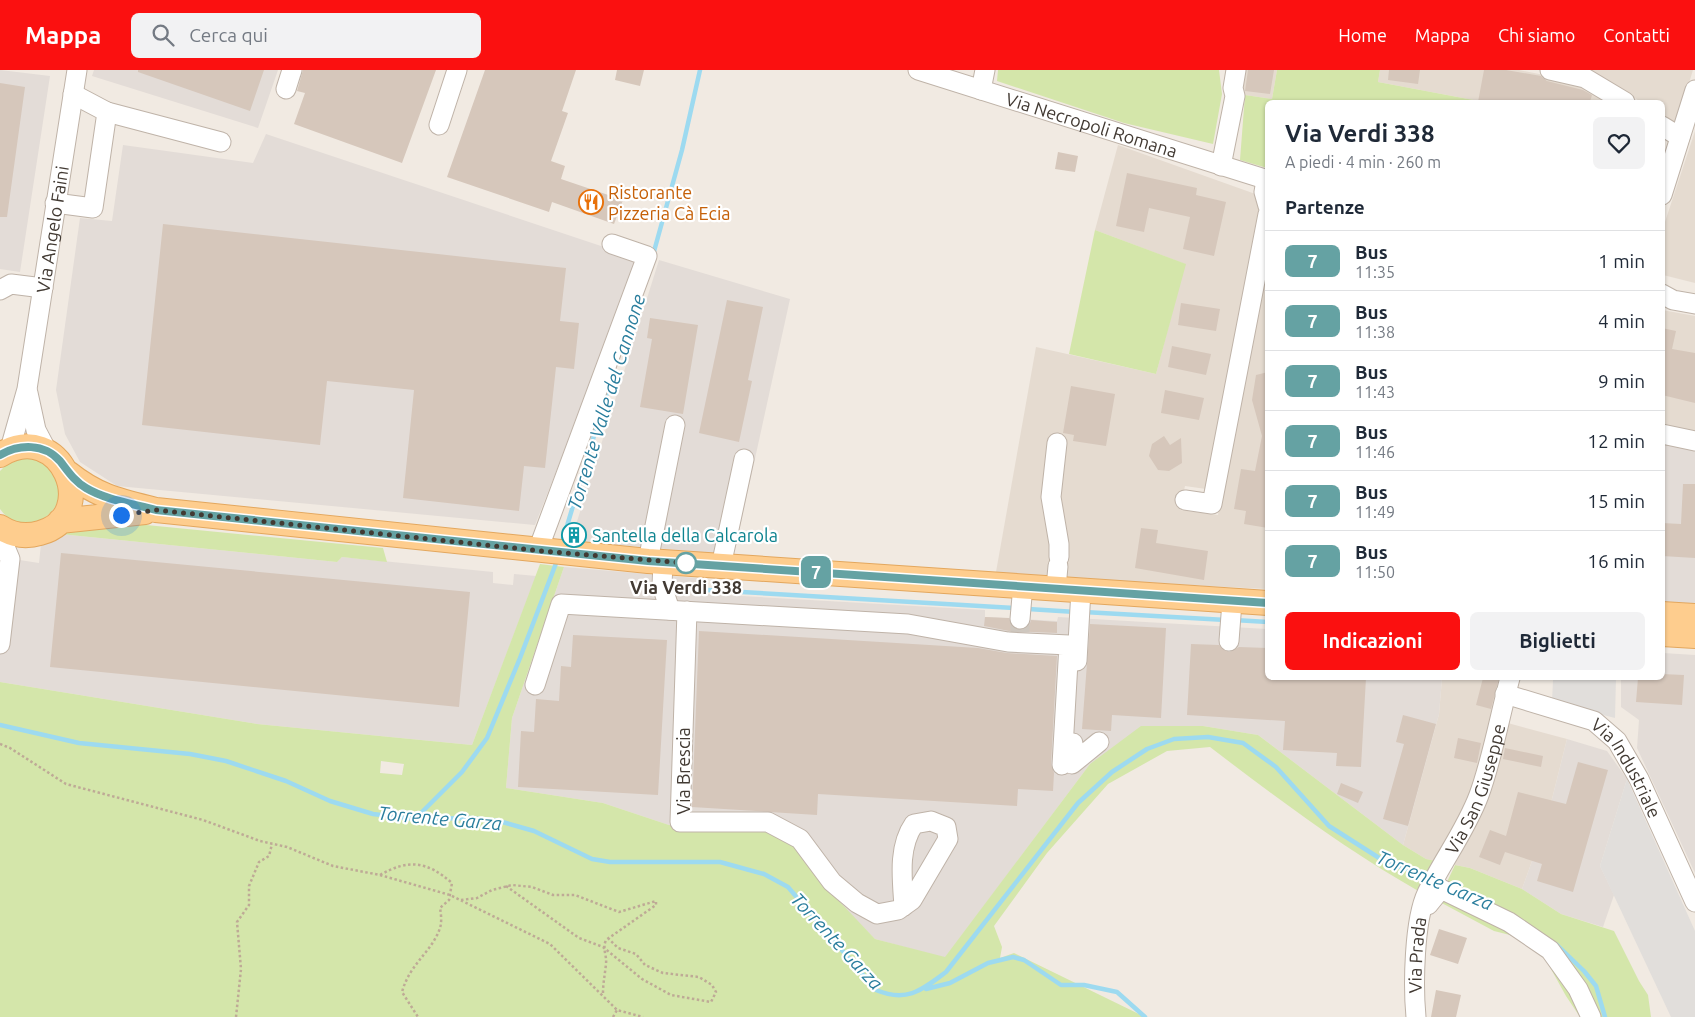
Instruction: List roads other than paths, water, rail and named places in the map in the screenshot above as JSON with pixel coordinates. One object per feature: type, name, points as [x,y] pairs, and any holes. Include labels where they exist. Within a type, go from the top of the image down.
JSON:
[{"type":"main road","points":[[5,452],[35,447],[47,451],[59,460],[68,474],[71,498],[67,510],[51,527]]},
{"type":"main road","points":[[68,474],[87,489],[156,510],[552,552],[721,566],[1023,585],[1058,570],[1080,604],[1231,621],[1265,604]]},
{"type":"main road","points":[[0,526],[18,535],[30,536],[51,527],[156,510]]},
{"type":"main road","points":[[1665,614],[1695,616]]},
{"type":"main road","points":[[1665,634],[1695,636]]},
{"type":"street","name":"Via Angelo Faini","points":[[5,452],[27,390],[77,70]]},
{"type":"street","points":[[286,89],[292,70]]},
{"type":"street","points":[[439,125],[457,70]]},
{"type":"street","name":"Via Necropoli Romana","points":[[918,70],[1265,179]]},
{"type":"street","points":[[981,90],[984,70]]},
{"type":"street","points":[[1221,166],[1235,96],[1233,88],[1236,70]]},
{"type":"street","points":[[1550,70],[1586,78],[1622,100]]},
{"type":"street","points":[[1665,185],[1695,90]]},
{"type":"street","points":[[72,94],[107,112],[221,142]]},
{"type":"street","points":[[55,204],[93,208],[107,112]]},
{"type":"street","points":[[1665,128],[1680,137]]},
{"type":"street","points":[[1185,500],[1212,504],[1265,238]]},
{"type":"street","points":[[552,552],[647,256],[612,244]]},
{"type":"street","points":[[0,293],[11,284],[43,288]]},
{"type":"street","points":[[1666,298],[1695,304]]},
{"type":"street","name":"Via Angelo Faini","points":[[27,390],[36,430],[47,451]]},
{"type":"street","name":"Via Brescia","points":[[675,425],[650,561],[662,586],[678,610],[680,822],[768,822],[800,839],[832,882],[857,903],[877,914],[898,910],[904,906]]},
{"type":"street","points":[[1665,435],[1695,441]]},
{"type":"street","points":[[1057,443],[1051,497],[1059,544],[1058,570]]},
{"type":"street","points":[[721,566],[744,459]]},
{"type":"street","points":[[10,560],[51,527]]},
{"type":"street","points":[[0,535],[10,560],[0,644]]},
{"type":"street","points":[[1020,631],[1023,585]]},
{"type":"street","points":[[535,685],[561,604],[1020,631],[1069,645],[1062,765]]},
{"type":"street","points":[[1080,604],[1072,764],[1099,742]]},
{"type":"street","name":"Via Industriale","points":[[1508,686],[1594,721],[1617,741],[1636,787],[1689,898]]},
{"type":"street","name":"Via San Giuseppe","points":[[1425,900],[1446,863],[1479,795],[1508,686]]},
{"type":"street","points":[[1425,900],[1430,905],[1441,889],[1509,922],[1550,950],[1578,989],[1592,1017]]},
{"type":"street","name":"Via Prada","points":[[1416,1017],[1415,958],[1425,900]]},
{"type":"waterway","name":"Torrente Valle del Cannone","points":[[653,255],[682,150],[700,70]]},
{"type":"waterway","name":"Torrente Valle del Cannone","points":[[561,546],[611,379]]},
{"type":"waterway","name":"Torrente Valle del Cannone","points":[[415,819],[462,772],[487,738],[558,558]]},
{"type":"waterway","points":[[707,590],[1014,608]]},
{"type":"waterway","points":[[1028,609],[1076,612]]},
{"type":"waterway","points":[[1084,612],[1226,620]]},
{"type":"waterway","points":[[1234,620],[1265,622]]},
{"type":"waterway","name":"Torrente Garza","points":[[0,725],[79,743],[190,754],[226,761],[286,781],[330,801],[373,814],[415,819],[470,818],[499,821],[534,831],[592,859],[610,862],[720,862],[764,874],[788,887],[876,990],[887,994],[905,995],[914,993],[946,972],[1078,803],[1112,772],[1147,749],[1174,739],[1208,737],[1243,743],[1276,767],[1329,826],[1387,863],[1430,876]]},
{"type":"waterway","name":"Torrente Garza","points":[[1557,945],[1584,971],[1596,986],[1605,1017]]},
{"type":"waterway","points":[[926,989],[950,983],[988,963],[1013,957],[1024,960],[1061,985],[1084,985],[1117,992],[1145,1017]]},
{"type":"tunnel","points":[[1020,619],[1020,632]]},
{"type":"place","name":"Ristorante Pizzeria Cà Ecia","points":[[591,202]]},
{"type":"place","name":"Santella della Calcarola","points":[[574,535]]},
{"type":"place","name":"Via Verdi 338","points":[[686,563]]}]
